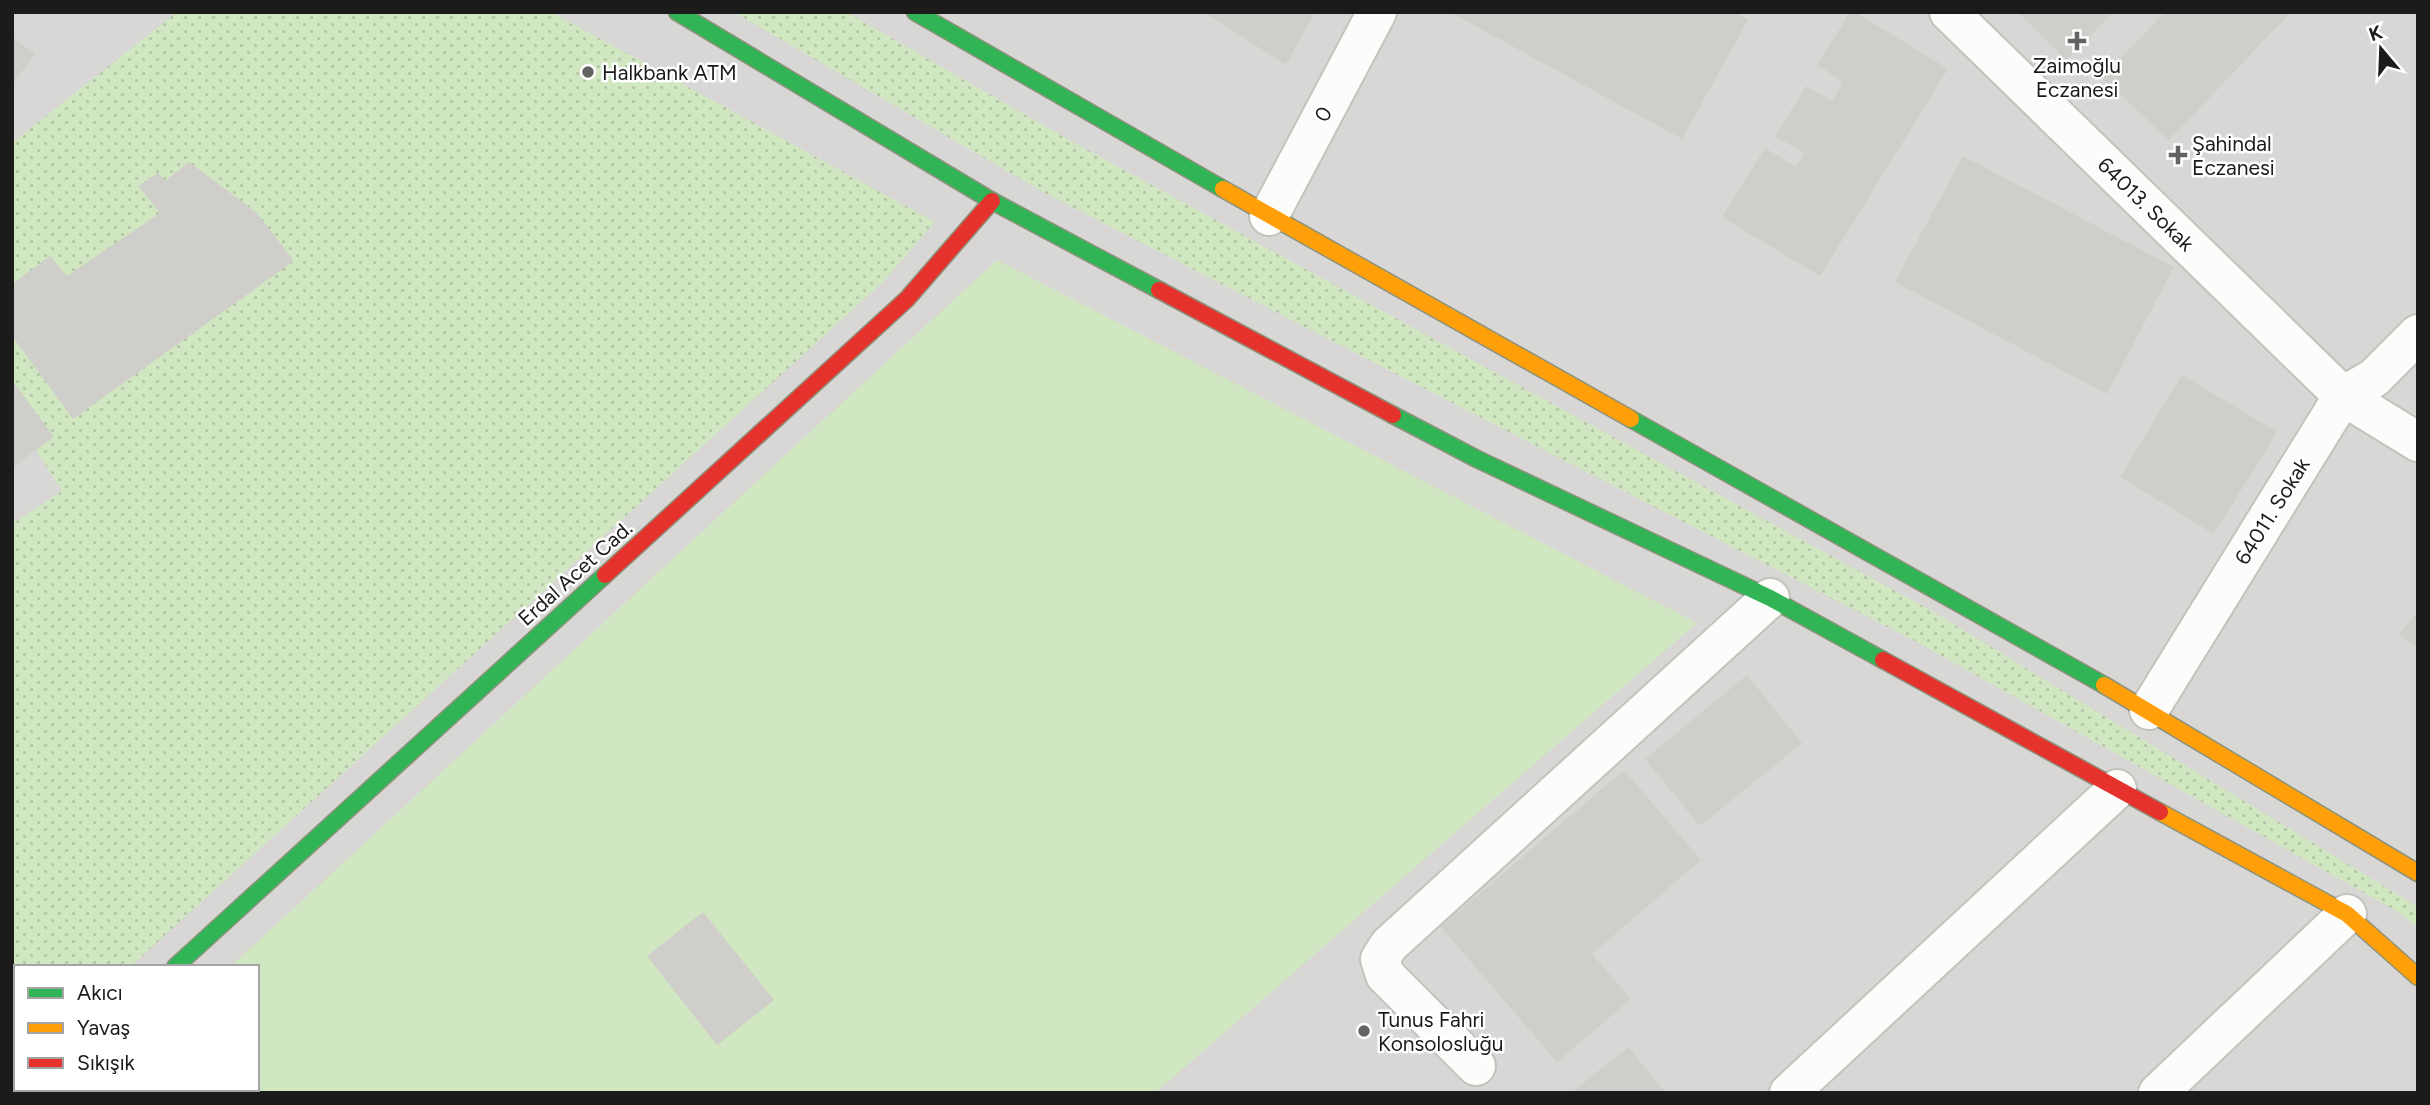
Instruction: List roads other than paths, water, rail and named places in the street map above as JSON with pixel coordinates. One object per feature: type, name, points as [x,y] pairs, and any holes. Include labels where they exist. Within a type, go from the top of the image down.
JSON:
[{"type":"main road","points":[[677,12],[992,201],[1477,459],[1770,598],[2347,914],[2418,977]]},
{"type":"main road","points":[[915,12],[1269,216],[2150,710],[2418,873]]},
{"type":"main road","name":"Erdal Acet Cad.","points":[[177,965],[907,299],[992,201]]},
{"type":"street","name":"0","points":[[1269,216],[1377,12]]},
{"type":"street","name":"64013. Sokak","points":[[1949,12],[2343,396],[2418,442]]},
{"type":"street","name":"64011. Sokak","points":[[2150,710],[2343,396],[2374,378],[2418,334]]},
{"type":"street","points":[[1476,1066],[1385,975],[1380,958],[1389,945],[1770,598]]},
{"type":"street","points":[[1789,1093],[2117,789]]},
{"type":"street","points":[[2158,1093],[2347,914]]},
{"type":"place","name":"Zaimoğlu Eczanesi","points":[[2077,41]]},
{"type":"place","name":"Halkbank ATM","points":[[588,72]]},
{"type":"place","name":"Şahindal Eczanesi","points":[[2178,155]]},
{"type":"place","name":"Tunus Fahri Konsolosluğu","points":[[1364,1031]]}]
